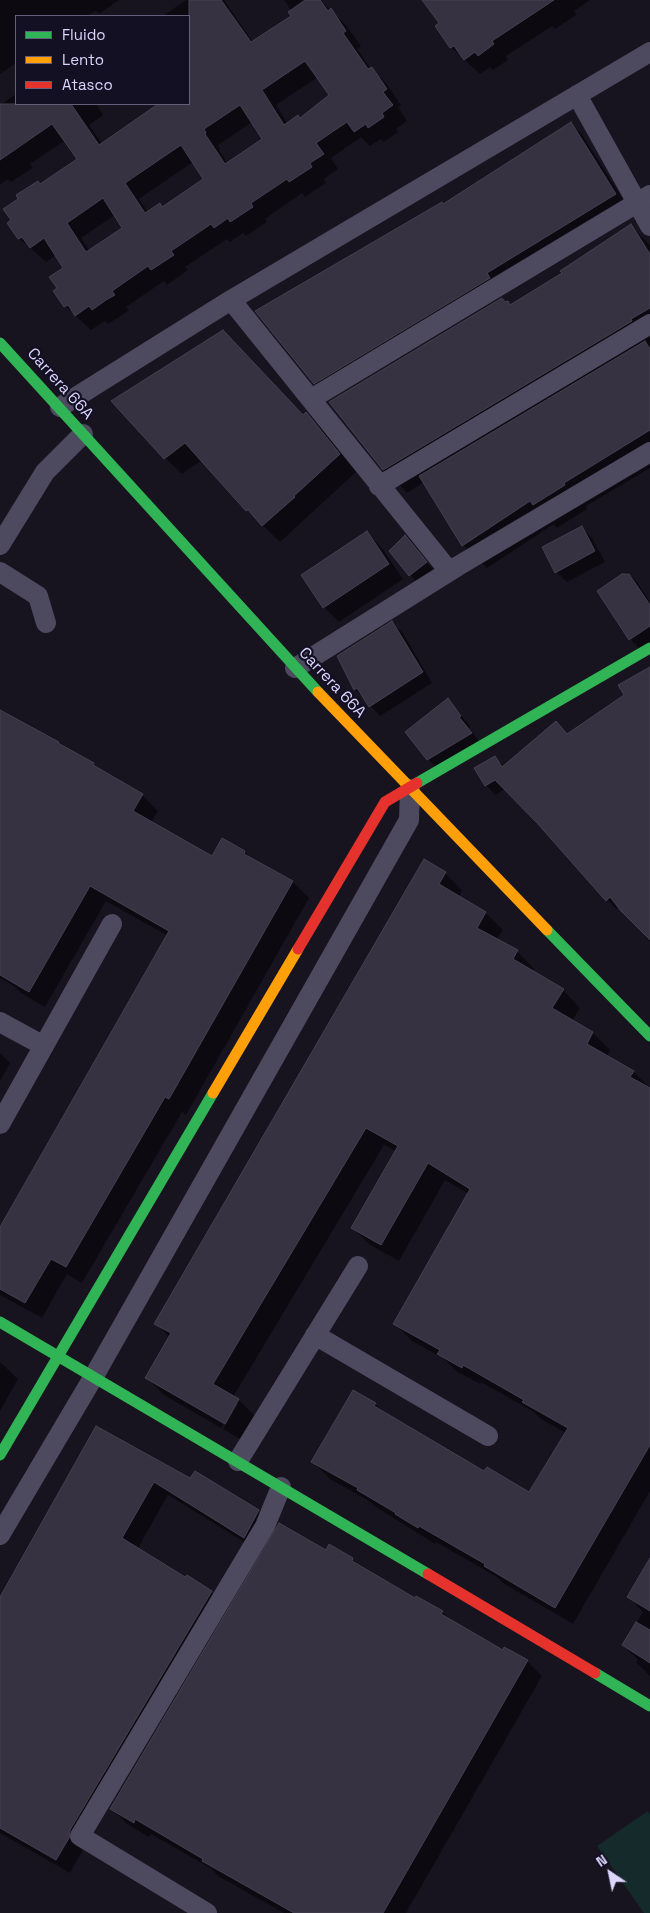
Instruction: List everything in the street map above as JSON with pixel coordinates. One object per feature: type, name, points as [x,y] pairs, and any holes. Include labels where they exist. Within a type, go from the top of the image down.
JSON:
[{"type":"street","points":[[60,407],[231,300],[650,52]]},
{"type":"street","points":[[577,95],[643,198],[650,226]]},
{"type":"street","points":[[312,399],[643,198]]},
{"type":"street","points":[[231,300],[449,571]]},
{"type":"street","points":[[380,486],[650,324]]},
{"type":"street","name":"Carrera 66A","points":[[0,344],[60,407],[295,668],[650,1036]]},
{"type":"street","points":[[0,545],[45,472],[83,434]]},
{"type":"street","points":[[295,668],[449,571],[650,452]]},
{"type":"street","points":[[0,572],[38,596],[46,623]]},
{"type":"street","points":[[0,1455],[385,802],[650,648]]},
{"type":"street","points":[[0,1535],[94,1376],[409,820],[410,789]]},
{"type":"street","points":[[0,1124],[112,924]]},
{"type":"street","points":[[0,1022],[44,1046]]},
{"type":"street","points":[[238,1462],[358,1266]]},
{"type":"street","points":[[0,1322],[650,1706]]},
{"type":"street","points":[[315,1335],[488,1436]]},
{"type":"street","points":[[206,1913],[80,1836],[265,1526],[281,1488]]},
{"type":"green space","points":[[648,1811],[650,1815],[650,1913],[644,1913],[597,1846]]},
{"type":"building","points":[[189,0],[221,0],[251,42],[291,16],[288,12],[305,0],[320,0],[328,11],[331,8],[346,31],[343,33],[368,69],[372,67],[387,89],[383,92],[393,105],[382,113],[384,117],[368,128],[366,124],[354,132],[347,122],[316,143],[324,154],[310,163],[312,167],[289,182],[287,179],[251,203],[253,207],[230,222],[228,218],[214,228],[211,224],[171,251],[174,255],[151,270],[148,266],[112,291],[115,295],[92,310],[89,306],[75,316],[68,305],[64,307],[53,291],[57,288],[49,277],[63,268],[44,238],[30,248],[22,237],[18,239],[7,223],[11,220],[3,209],[18,199],[16,195],[38,181],[40,184],[77,159],[52,124],[0,160],[0,104],[72,105],[99,145],[157,105],[190,105]],"holes":[[[305,61],[329,95],[300,118],[298,115],[284,125],[262,90]],[[240,105],[262,139],[225,164],[205,134],[204,129]],[[181,145],[203,179],[162,207],[160,203],[145,213],[125,183]],[[103,198],[122,228],[86,252],[67,223]]]},
{"type":"building","points":[[422,0],[554,0],[492,41],[494,44],[478,56],[475,52],[464,60],[454,46],[450,48],[435,26],[439,23]]},
{"type":"building","points":[[571,122],[616,194],[487,273],[490,278],[314,384],[255,311],[442,202],[443,204]]},
{"type":"building","points":[[631,224],[650,254],[650,308],[631,319],[632,321],[383,470],[329,402],[502,298],[505,302],[508,301],[510,305],[562,273],[560,271]]},
{"type":"building","points":[[223,330],[303,415],[306,412],[340,454],[262,526],[248,510],[246,511],[185,443],[164,459],[111,401]]},
{"type":"building","points":[[645,341],[650,349],[650,430],[564,483],[565,485],[533,505],[530,501],[462,546],[419,476]]},
{"type":"building","points":[[582,526],[595,551],[555,573],[542,547]]},
{"type":"building","points":[[367,531],[389,564],[323,608],[301,575]]},
{"type":"building","points":[[405,535],[427,562],[409,576],[389,551]]},
{"type":"building","points":[[622,574],[629,574],[650,605],[650,626],[629,640],[597,591]]},
{"type":"building","points":[[392,621],[423,672],[369,707],[357,688],[354,690],[337,656]]},
{"type":"building","points":[[650,667],[650,940],[610,897],[606,901],[537,823],[495,780],[485,786],[474,768],[495,756],[502,767],[556,721],[567,734],[624,695],[618,685]]},
{"type":"building","points":[[448,698],[461,716],[459,717],[472,733],[427,760],[405,732]]},
{"type":"building","points":[[0,710],[59,742],[94,763],[93,765],[143,794],[133,811],[212,856],[222,838],[245,851],[244,854],[293,881],[169,1099],[165,1097],[66,1267],[51,1259],[25,1303],[0,1289],[0,1227],[169,931],[90,886],[29,992],[0,975]]},
{"type":"building","points":[[424,859],[446,872],[439,884],[486,912],[477,928],[518,950],[513,959],[564,989],[552,1008],[593,1032],[587,1044],[634,1071],[630,1077],[650,1088],[650,1445],[555,1608],[484,1566],[485,1564],[395,1514],[357,1490],[358,1488],[311,1462],[353,1390],[376,1403],[374,1406],[484,1471],[487,1467],[529,1492],[568,1428],[463,1365],[462,1368],[437,1354],[440,1350],[393,1324],[470,1189],[428,1163],[381,1245],[351,1228],[398,1146],[366,1128],[213,1384],[239,1399],[225,1424],[145,1378],[171,1333],[154,1324]]},
{"type":"building","points":[[96,1426],[190,1478],[195,1471],[259,1510],[244,1538],[154,1482],[122,1538],[185,1577],[187,1575],[212,1591],[70,1830],[69,1838],[56,1860],[0,1828],[0,1597]]},
{"type":"building","points":[[279,1523],[326,1550],[329,1544],[353,1558],[352,1561],[415,1598],[416,1596],[443,1611],[441,1614],[503,1650],[504,1647],[528,1660],[383,1913],[294,1913],[202,1861],[203,1859],[135,1819],[134,1823],[110,1809]]},
{"type":"building","points":[[650,1558],[650,1611],[627,1597]]},
{"type":"building","points":[[636,1622],[650,1630],[650,1663],[622,1645]]},
{"type":"traffic: fast","points":[[0,343],[318,692]]},
{"type":"traffic: fast","points":[[417,783],[650,648]]},
{"type":"traffic: fast","points":[[547,930],[650,1036]]},
{"type":"traffic: fast","points":[[0,1455],[213,1093]]},
{"type":"traffic: fast","points":[[0,1322],[428,1574]]},
{"type":"traffic: fast","points":[[595,1673],[650,1706]]},
{"type":"traffic: slow","points":[[318,692],[547,930]]},
{"type":"traffic: slow","points":[[213,1093],[298,949]]},
{"type":"traffic: jam","points":[[298,949],[385,802],[417,783]]},
{"type":"traffic: jam","points":[[428,1574],[595,1673]]}]
